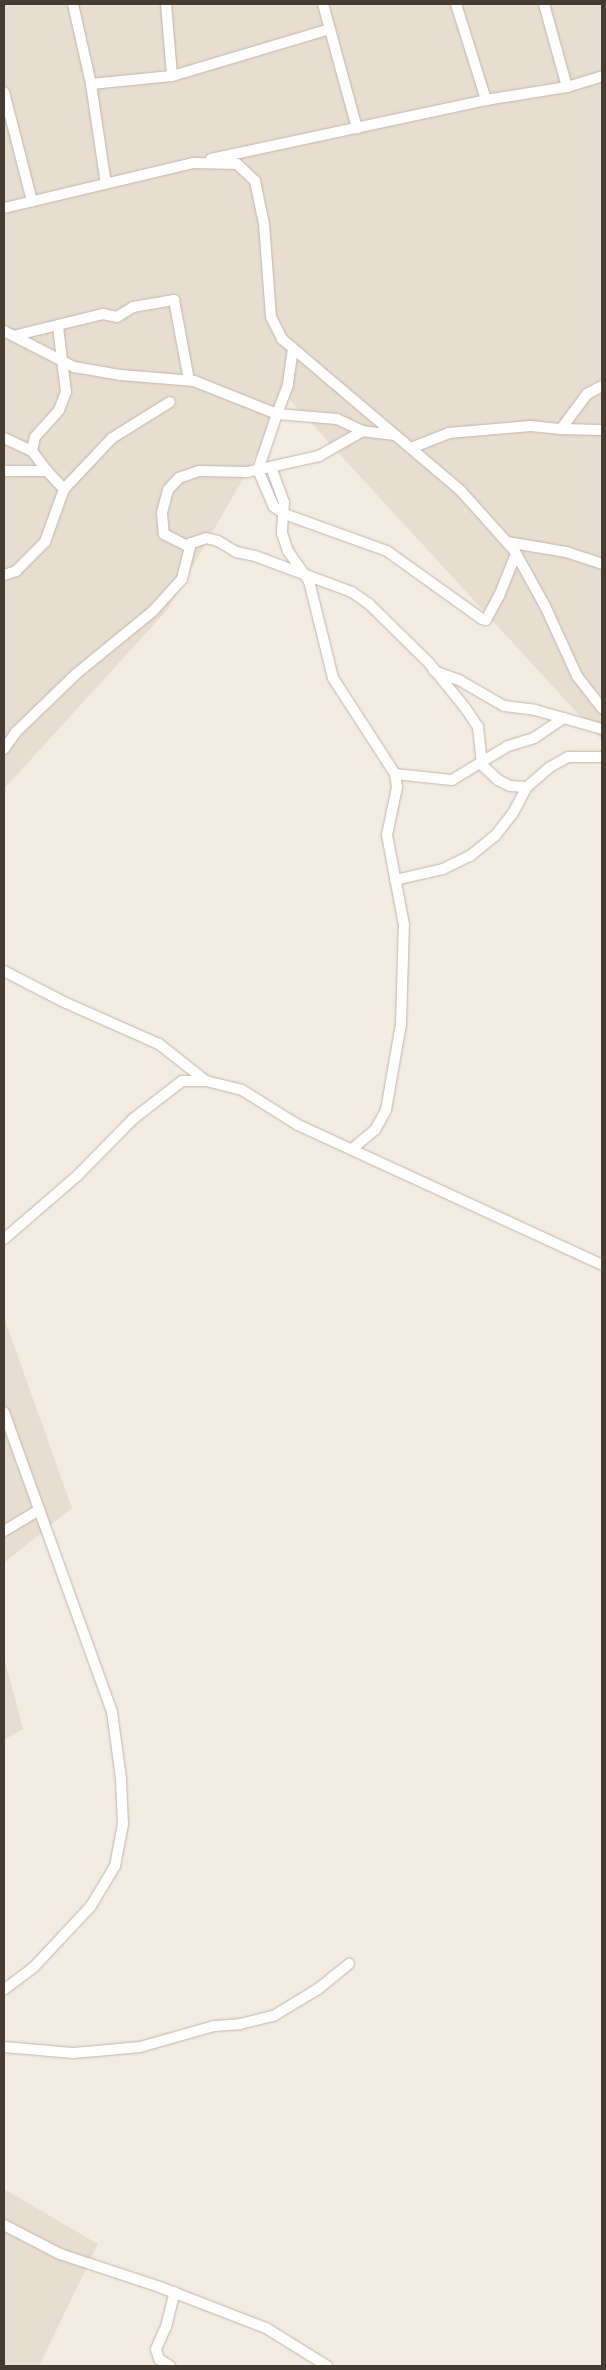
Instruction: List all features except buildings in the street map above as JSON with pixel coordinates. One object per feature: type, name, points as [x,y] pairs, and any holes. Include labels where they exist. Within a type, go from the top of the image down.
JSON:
[{"type":"street","points":[[73,4],[91,84],[106,184]]},
{"type":"street","points":[[166,4],[172,76]]},
{"type":"street","points":[[323,4],[357,128]]},
{"type":"street","points":[[456,4],[486,100]]},
{"type":"street","points":[[544,4],[567,87]]},
{"type":"street","points":[[91,84],[172,76],[330,29]]},
{"type":"street","points":[[4,208],[193,163],[486,100],[567,87],[602,76]]},
{"type":"street","points":[[4,92],[6,110],[32,201]]},
{"type":"street","points":[[193,163],[237,164],[255,181],[264,224],[271,317],[282,339],[461,491],[507,542],[516,554],[545,606],[577,676],[602,708]]},
{"type":"street","points":[[17,335],[58,328],[104,314],[117,317],[133,307],[174,300],[189,380]]},
{"type":"street","points":[[32,452],[35,437],[59,410],[66,392],[58,328]]},
{"type":"street","points":[[4,330],[17,335],[62,361],[103,372],[189,380],[277,414],[337,419],[363,431],[395,435]]},
{"type":"street","points":[[293,348],[288,385],[258,470],[274,507],[285,514],[387,551],[465,610],[486,620],[516,554]]},
{"type":"street","points":[[561,428],[587,394],[602,386]]},
{"type":"street","points":[[4,575],[16,571],[45,542],[64,489],[112,438],[170,402]]},
{"type":"street","points":[[411,448],[449,433],[531,426],[602,430]]},
{"type":"street","points":[[363,431],[319,456],[258,470],[199,472],[179,478],[168,490],[162,528],[164,534],[174,542],[191,544],[206,538],[218,541],[236,552],[305,574],[352,592],[369,604],[434,671],[478,727],[482,762],[487,773],[510,786],[527,788]]},
{"type":"street","points":[[4,438],[32,452],[64,489]]},
{"type":"street","points":[[271,467],[278,479],[285,514],[282,533],[288,551],[305,574],[333,678],[395,774],[397,787],[387,835],[404,925],[402,1024],[386,1110],[375,1130],[352,1149]]},
{"type":"street","points":[[4,471],[47,471]]},
{"type":"street","points":[[507,542],[566,552],[602,564]]},
{"type":"street","points":[[4,749],[16,732],[76,674],[153,611],[182,579],[191,544]]},
{"type":"street","points":[[434,671],[459,680],[504,706],[564,718],[602,730]]},
{"type":"street","points":[[395,774],[452,780],[508,746],[534,738],[564,718]]},
{"type":"street","points":[[395,880],[443,869],[470,856],[495,836],[513,813],[527,788],[550,767],[568,757],[602,757]]},
{"type":"street","points":[[4,971],[64,1002],[160,1044],[206,1080]]},
{"type":"street","points":[[4,1239],[77,1176],[134,1119],[182,1081],[206,1080],[242,1090],[298,1124],[602,1265]]},
{"type":"street","points":[[4,1412],[86,1633],[112,1712],[123,1824],[114,1866],[92,1906],[34,1967],[4,1990]]},
{"type":"street","points":[[4,1531],[39,1510]]},
{"type":"street","points":[[4,2047],[73,2053],[140,2047],[214,2026],[240,2024],[275,2015],[318,1989],[350,1964]]},
{"type":"street","points":[[4,2225],[60,2254],[175,2292],[266,2328],[328,2366]]},
{"type":"street","points":[[170,2366],[159,2359],[156,2350],[166,2327],[175,2292]]},
{"type":"shaded area","points":[[4,4],[602,4],[602,740],[289,399],[168,609],[4,789]]},
{"type":"shaded area","points":[[4,1317],[72,1508],[4,1563]]},
{"type":"shaded area","points":[[4,1657],[23,1729],[4,1740]]},
{"type":"shaded area","points":[[4,2189],[98,2244],[39,2366],[4,2366]]}]
